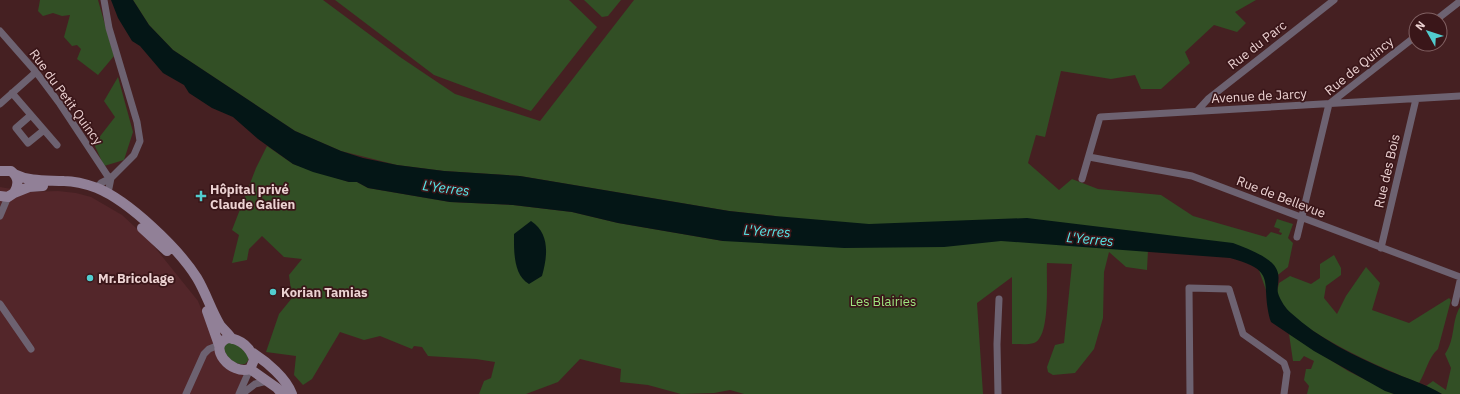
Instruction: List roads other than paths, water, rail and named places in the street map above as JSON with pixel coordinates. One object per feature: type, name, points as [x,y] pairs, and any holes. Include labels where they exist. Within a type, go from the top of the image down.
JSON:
[{"type":"main road","points":[[0,171],[7,170],[29,180],[66,181],[97,188],[108,194],[161,236],[180,256],[197,278],[220,325],[232,339]]},
{"type":"main road","points":[[7,195],[18,182],[14,174]]},
{"type":"main road","points":[[7,195],[29,187],[75,188],[102,198],[122,210],[161,245],[185,272],[202,299],[221,354],[230,366],[244,371],[250,369],[254,360],[252,353]]},
{"type":"main road","points":[[219,345],[224,340],[232,339],[241,342],[269,366],[290,393]]},
{"type":"main road","points":[[250,369],[267,381],[290,393]]},
{"type":"street","points":[[97,188],[101,183],[111,178],[134,155],[140,141],[137,122],[109,28],[104,0]]},
{"type":"street","name":"Rue du Parc","points":[[1197,111],[1208,99],[1334,0]]},
{"type":"street","points":[[1446,12],[1459,2]]},
{"type":"street","name":"Rue du Petit Quincy","points":[[0,31],[36,72],[60,104],[107,175],[111,178]]},
{"type":"street","name":"Rue de Quincy","points":[[1297,237],[1329,104],[1408,42]]},
{"type":"street","points":[[0,104],[36,72]]},
{"type":"street","points":[[12,93],[57,145]]},
{"type":"street","name":"Avenue de Jarcy","points":[[1088,156],[1100,117],[1460,96]]},
{"type":"street","name":"Rue des Bois","points":[[1381,248],[1416,99]]},
{"type":"street","points":[[31,114],[16,128],[28,143],[44,130]]},
{"type":"street","points":[[1082,178],[1088,156]]},
{"type":"street","name":"Rue de Bellevue","points":[[1088,156],[1192,176],[1460,277]]},
{"type":"street","points":[[108,194],[111,178]]},
{"type":"street","points":[[0,216],[7,195]]},
{"type":"street","points":[[1455,303],[1460,281]]},
{"type":"street","points":[[1190,394],[1189,288],[1228,289],[1243,334],[1284,363],[1287,372],[1284,394]]},
{"type":"street","points":[[998,394],[997,344],[999,299]]},
{"type":"street","points":[[0,304],[31,349]]},
{"type":"street","points":[[186,394],[204,354],[209,349],[219,345]]},
{"type":"street","points":[[240,394],[250,369]]},
{"type":"street","points":[[240,394],[255,384],[267,381]]},
{"type":"water","name":"L'Yerres","points":[[111,0],[133,0],[149,25],[173,50],[295,131],[341,151],[363,158],[397,165],[444,171],[520,176],[729,211],[775,216],[869,224],[1027,218],[1233,243],[1259,254],[1273,264],[1278,272],[1278,293],[1285,307],[1313,331],[1363,359],[1423,384],[1442,394],[1394,394],[1385,391],[1314,351],[1271,322],[1265,280],[1262,274],[1256,268],[1246,263],[1230,258],[1001,241],[944,247],[844,248],[723,241],[618,223],[572,212],[513,205],[450,202],[368,188],[357,182],[349,182],[313,172],[293,164],[258,139],[233,117],[212,108],[189,93],[184,85],[163,73],[140,46],[132,41],[118,18]]},
{"type":"water","points":[[531,221],[537,226],[545,239],[546,254],[542,276],[529,284],[520,275],[517,268],[514,234]]},
{"type":"place","name":"Hôpital privé Claude Galien","points":[[201,196]]},
{"type":"place","name":"Mr.Bricolage","points":[[90,278]]},
{"type":"place","name":"Korian Tamias","points":[[273,292]]},
{"type":"park label","name":"Les Blairies","points":[[883,301]]}]
